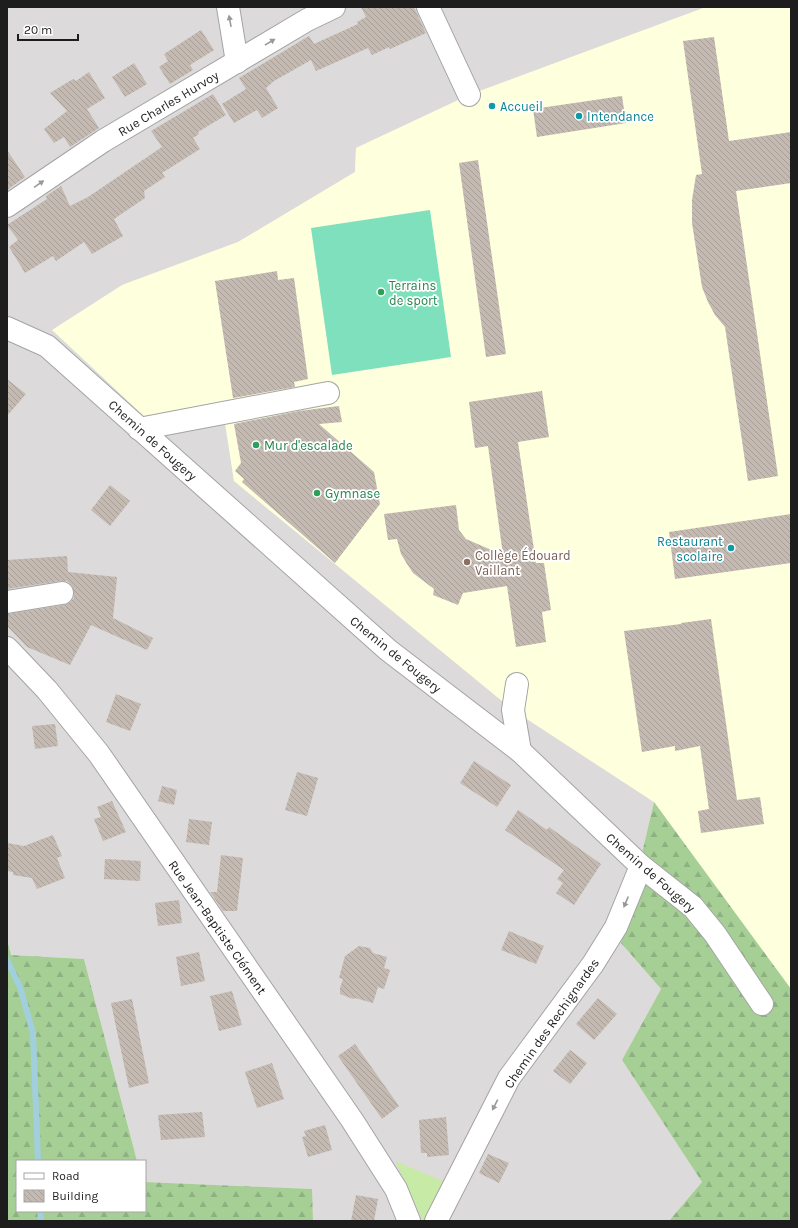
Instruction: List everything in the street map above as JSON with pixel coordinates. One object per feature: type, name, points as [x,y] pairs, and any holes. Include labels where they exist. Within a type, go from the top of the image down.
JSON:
[{"type":"street","points":[[228,7],[237,62]]},
{"type":"street","name":"Rue Charles Hurvoy","points":[[7,206],[103,141],[307,20],[334,7]]},
{"type":"street","points":[[428,7],[469,95]]},
{"type":"street","name":"Chemin de Fougery","points":[[7,328],[46,346],[388,650],[520,751],[641,866],[693,907],[715,934],[762,1004]]},
{"type":"street","points":[[139,428],[328,393]]},
{"type":"street","points":[[7,602],[62,593]]},
{"type":"street","name":"Rue Jean-Baptiste Clément","points":[[7,648],[47,690],[104,761],[352,1120],[396,1189],[409,1221]]},
{"type":"street","points":[[517,684],[513,710],[520,751]]},
{"type":"street","name":"Chemin des Rechignardes","points":[[436,1221],[509,1078],[593,964],[616,927],[641,866]]},
{"type":"shaded area","points":[[7,7],[706,7],[469,95],[356,148],[355,172],[238,242],[122,285],[223,404],[234,481],[513,710],[654,802],[621,943],[661,989],[622,1060],[702,1182],[669,1221],[313,1221],[311,1189],[146,1182],[146,1160],[137,1160],[84,959],[11,955],[7,939]]},
{"type":"shaded area","points":[[706,7],[791,7],[791,989],[654,802],[513,710],[234,481],[222,404],[146,418],[52,330],[122,285],[238,242],[355,172],[356,148],[469,95]]},
{"type":"green space","name":"Terrains de sport","points":[[430,210],[451,357],[332,375],[311,228]]},
{"type":"green space","points":[[654,802],[791,989],[791,1221],[669,1221],[702,1182],[622,1060],[661,989],[621,943]]},
{"type":"green space","points":[[7,939],[11,955],[84,959],[137,1160],[16,1160],[16,1212],[146,1212],[146,1182],[312,1189],[313,1221],[7,1221]]},
{"type":"green space","points":[[395,1161],[450,1184],[431,1221],[423,1221]]},
{"type":"building","points":[[361,7],[414,7],[426,33],[390,49],[389,47],[372,55],[368,48],[316,71],[311,60],[274,81],[266,88],[278,108],[262,118],[257,110],[234,123],[222,104],[246,89],[239,78],[309,36],[314,44],[358,24],[357,22],[366,17]]},
{"type":"building","points":[[201,30],[214,50],[190,65],[193,70],[170,84],[159,67],[168,61],[164,54]]},
{"type":"building","points":[[714,37],[729,141],[791,132],[791,183],[736,191],[778,476],[748,481],[725,327],[715,315],[702,287],[692,223],[692,200],[696,175],[702,174],[683,41]]},
{"type":"building","points":[[134,63],[147,84],[125,97],[112,77]]},
{"type":"building","points":[[89,72],[105,98],[87,109],[99,128],[70,147],[64,137],[54,143],[44,129],[67,111],[50,93],[73,79],[76,81]]},
{"type":"building","points":[[213,94],[226,115],[198,132],[199,134],[193,138],[200,149],[162,173],[165,177],[144,191],[145,198],[114,219],[123,236],[92,254],[84,242],[56,261],[53,256],[25,273],[9,247],[18,240],[7,225],[47,199],[46,196],[61,186],[70,206],[88,197],[162,147],[151,131]]},
{"type":"building","name":"Intendance","points":[[622,96],[626,123],[537,137],[533,109]]},
{"type":"building","points":[[7,150],[25,177],[7,190]]},
{"type":"building","points":[[478,160],[506,354],[486,357],[459,163]]},
{"type":"building","points":[[277,271],[278,280],[294,278],[308,379],[294,382],[295,387],[233,398],[215,281]]},
{"type":"building","points":[[7,379],[26,394],[7,416]]},
{"type":"building","points":[[542,391],[549,437],[518,442],[536,563],[544,563],[551,610],[542,612],[546,642],[516,647],[507,586],[463,593],[458,605],[433,595],[434,589],[413,573],[407,564],[401,554],[397,539],[388,540],[384,514],[456,505],[459,530],[466,539],[503,555],[488,446],[475,448],[469,402]]},
{"type":"building","name":"Gymnase","points":[[339,406],[342,422],[319,424],[374,472],[380,504],[335,563],[242,482],[244,479],[235,471],[241,463],[234,424],[299,411]]},
{"type":"building","points":[[110,485],[130,501],[110,526],[91,510]]},
{"type":"building","name":"Restaurant scolaire","points":[[791,514],[791,563],[675,579],[669,532]]},
{"type":"building","points":[[67,556],[68,572],[117,577],[113,618],[153,638],[147,650],[91,625],[70,665],[27,647],[7,626],[7,614],[64,605],[74,598],[74,591],[67,581],[7,589],[7,560]]},
{"type":"building","points":[[711,619],[737,800],[760,797],[764,824],[701,833],[698,811],[709,809],[700,746],[675,751],[675,746],[642,752],[624,631]]},
{"type":"building","points":[[116,694],[141,704],[130,731],[106,722]]},
{"type":"building","points":[[55,724],[58,746],[35,749],[32,726]]},
{"type":"building","points":[[474,761],[511,785],[497,807],[460,783]]},
{"type":"building","points":[[297,772],[318,778],[307,816],[285,810]]},
{"type":"building","points":[[162,786],[177,790],[174,805],[158,801]]},
{"type":"building","points":[[112,801],[126,832],[103,841],[94,819],[101,817],[97,807]]},
{"type":"building","points":[[518,810],[547,830],[549,827],[601,864],[574,905],[556,893],[563,883],[557,879],[564,870],[505,830]]},
{"type":"building","points":[[189,819],[212,822],[209,845],[186,842]]},
{"type":"building","points":[[53,835],[62,856],[57,858],[65,878],[37,889],[32,878],[13,875],[13,872],[7,871],[7,843],[24,846]]},
{"type":"building","points":[[221,855],[243,858],[237,911],[223,911],[210,892],[217,892]]},
{"type":"building","points":[[105,859],[141,861],[140,881],[104,879]]},
{"type":"building","points":[[179,900],[182,923],[158,926],[155,903]]},
{"type":"building","points":[[509,931],[544,946],[536,964],[501,950]]},
{"type":"building","points":[[359,946],[370,948],[373,953],[387,957],[384,968],[390,970],[384,989],[378,987],[373,1003],[355,998],[353,999],[340,994],[343,979],[339,978],[345,956]]},
{"type":"building","points":[[199,952],[205,981],[181,986],[176,957]]},
{"type":"building","points":[[232,991],[242,1025],[219,1031],[210,996]]},
{"type":"building","points":[[598,998],[617,1014],[594,1040],[576,1024]]},
{"type":"building","points":[[132,999],[149,1083],[129,1088],[111,1003]]},
{"type":"building","points":[[355,1044],[399,1106],[382,1119],[338,1056]]},
{"type":"building","points":[[570,1050],[587,1063],[570,1084],[553,1071]]},
{"type":"building","points":[[272,1063],[284,1099],[257,1108],[245,1072]]},
{"type":"building","points":[[202,1112],[205,1137],[161,1140],[158,1115]]},
{"type":"building","points":[[446,1117],[449,1155],[427,1157],[427,1153],[421,1153],[419,1120]]},
{"type":"building","points":[[325,1125],[332,1150],[308,1157],[302,1137],[306,1136],[304,1131]]},
{"type":"building","points":[[488,1154],[509,1163],[499,1183],[479,1173]]},
{"type":"building","points":[[356,1195],[378,1199],[374,1221],[351,1221]]},
{"type":"waterway","points":[[7,960],[20,987],[33,1033],[38,1160]]},
{"type":"waterway","points":[[40,1212],[41,1221]]},
{"type":"place","name":"Accueil","points":[[492,106]]},
{"type":"place","name":"Intendance","points":[[579,116]]},
{"type":"place","name":"Terrains de sport","points":[[381,292]]},
{"type":"place","name":"Mur d'escalade","points":[[256,445]]},
{"type":"place","name":"Gymnase","points":[[317,493]]},
{"type":"place","name":"Restaurant scolaire","points":[[731,548]]},
{"type":"place","name":"Collège Édouard Vaillant","points":[[467,562]]}]
